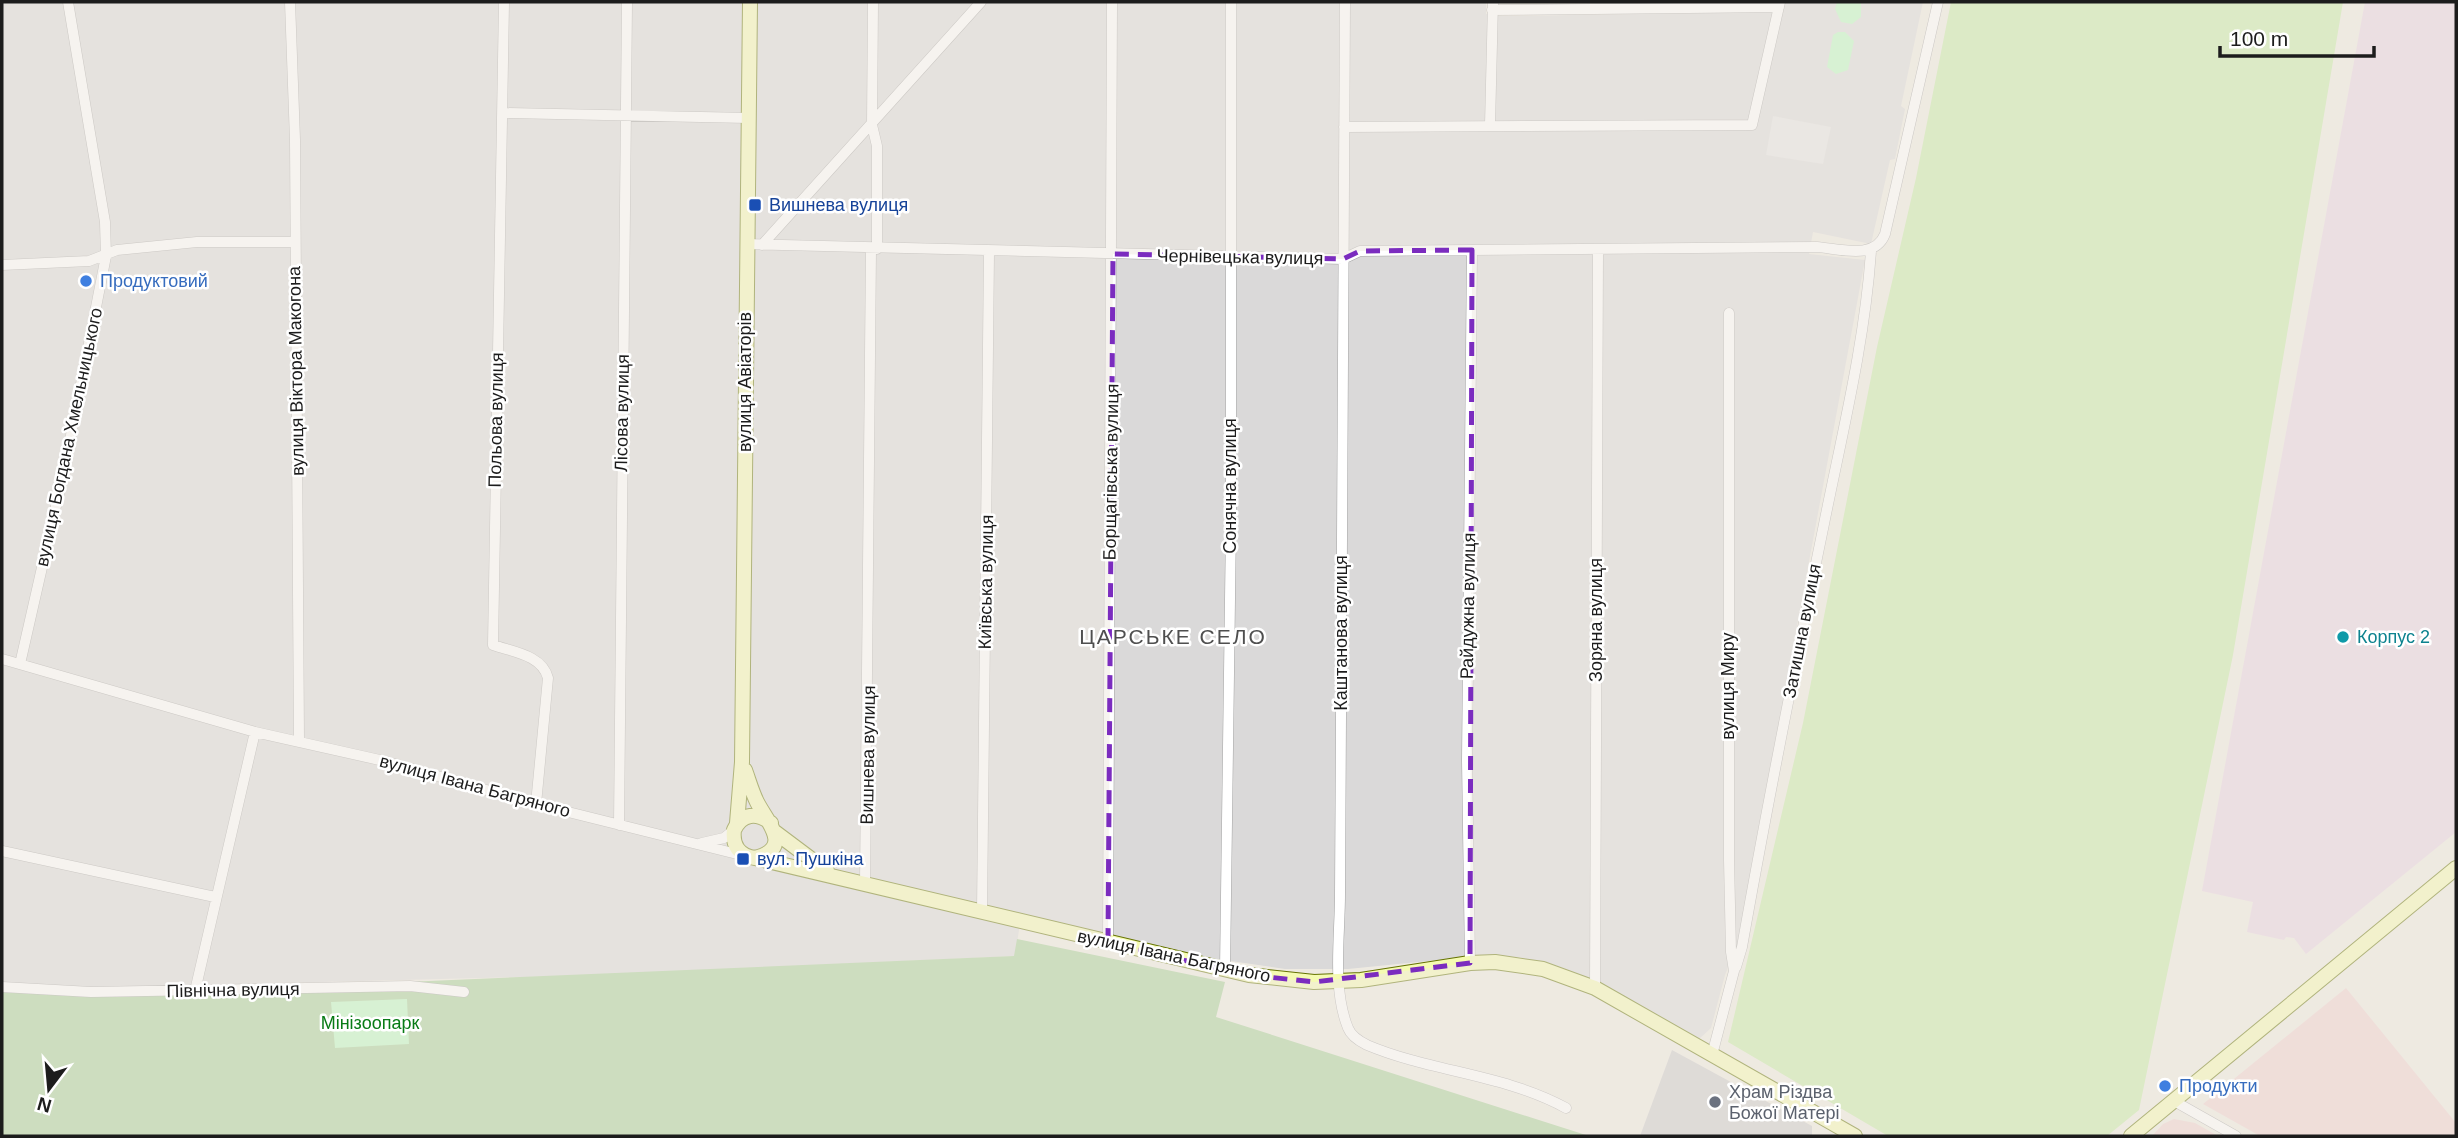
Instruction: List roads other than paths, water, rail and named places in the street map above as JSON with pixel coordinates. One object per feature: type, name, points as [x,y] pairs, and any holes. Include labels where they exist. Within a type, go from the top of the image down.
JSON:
[{"type":"main road","name":"вулиця Авіаторів","points":[[735,827],[742,762],[750,2]]},
{"type":"main road","name":"вулиця Авіаторів","points":[[742,762],[758,803],[773,827]]},
{"type":"main road","points":[[754,815],[773,827],[771,850],[752,857],[736,847],[735,827],[754,815]]},
{"type":"main road","name":"вулиця Івана Багряного","points":[[773,827],[834,876]]},
{"type":"main road","name":"вулиця Івана Багряного","points":[[752,857],[1108,943],[1225,970],[1280,979],[1340,981],[1495,962],[1543,969],[1595,988],[1855,1136]]},
{"type":"main road","points":[[2131,1136],[2456,868]]},
{"type":"street","name":"вулиця Богдана Хмельницького","points":[[20,664],[64,471],[106,256],[105,222],[68,2]]},
{"type":"street","name":"вулиця Віктора Макогона","points":[[290,2],[295,140],[293,242],[299,741]]},
{"type":"street","name":"Польова вулиця","points":[[504,2],[493,645],[537,661],[545,668],[548,678],[536,804]]},
{"type":"street","name":"Лісова вулиця","points":[[619,825],[627,2]]},
{"type":"street","name":"Вишнева вулиця","points":[[866,884],[877,146],[872,125],[873,2]]},
{"type":"street","points":[[762,245],[981,2]]},
{"type":"street","name":"Борщагівська вулиця","points":[[1108,943],[1112,2]]},
{"type":"street","name":"Сонячна вулиця","points":[[1225,970],[1231,2]]},
{"type":"street","name":"Каштанова вулиця","points":[[1345,2],[1340,981],[1343,1011],[1349,1030],[1357,1040],[1522,1090],[1566,1108]]},
{"type":"street","points":[[1871,251],[1881,244],[1885,234],[1938,2]]},
{"type":"street","points":[[1344,127],[1752,125],[1779,4],[1492,6],[1489,125]]},
{"type":"street","points":[[503,113],[749,118]]},
{"type":"street","points":[[2,265],[89,261],[117,250],[197,242],[293,242]]},
{"type":"street","name":"Чернівецька вулиця","points":[[746,244],[1343,259],[1360,251],[1817,247],[1871,251]]},
{"type":"street","name":"Райдужна вулиця","points":[[1470,963],[1467,760],[1472,250]]},
{"type":"street","name":"Зоряна вулиця","points":[[1595,988],[1598,251]]},
{"type":"street","name":"Затишна вулиця","points":[[1734,971],[1742,947],[1868,290],[1871,251]]},
{"type":"street","name":"Київська вулиця","points":[[982,912],[989,252]]},
{"type":"street","name":"вулиця Миру","points":[[1712,1055],[1734,971],[1731,952],[1729,846],[1729,313]]},
{"type":"street","name":"вулиця Івана Багряного","points":[[2,659],[255,732],[752,857]]},
{"type":"street","points":[[195,991],[255,732]]},
{"type":"street","name":"вулиця Івана Багряного","points":[[694,844],[724,838],[735,827]]},
{"type":"street","points":[[2,851],[215,897]]},
{"type":"street","name":"Північна вулиця","points":[[2,987],[91,992],[413,986],[464,992]]},
{"type":"street","points":[[2174,1101],[2236,1136]]},
{"type":"place","name":"Вишнева вулиця","points":[[755,205]]},
{"type":"place","name":"Продуктовий","points":[[86,281]]},
{"type":"place","name":"Корпус 2","points":[[2343,637]]},
{"type":"place","name":"вул. Пушкіна","points":[[743,859]]},
{"type":"place","name":"Продукти","points":[[2165,1086]]},
{"type":"place","name":"Храм Різдва Божої Матері","points":[[1715,1102]]},
{"type":"district","name":"ЦАРСЬКЕ СЕЛО","points":[[1173,637]]},
{"type":"park label","name":"Мінізоопарк","points":[[370,1023]]}]
